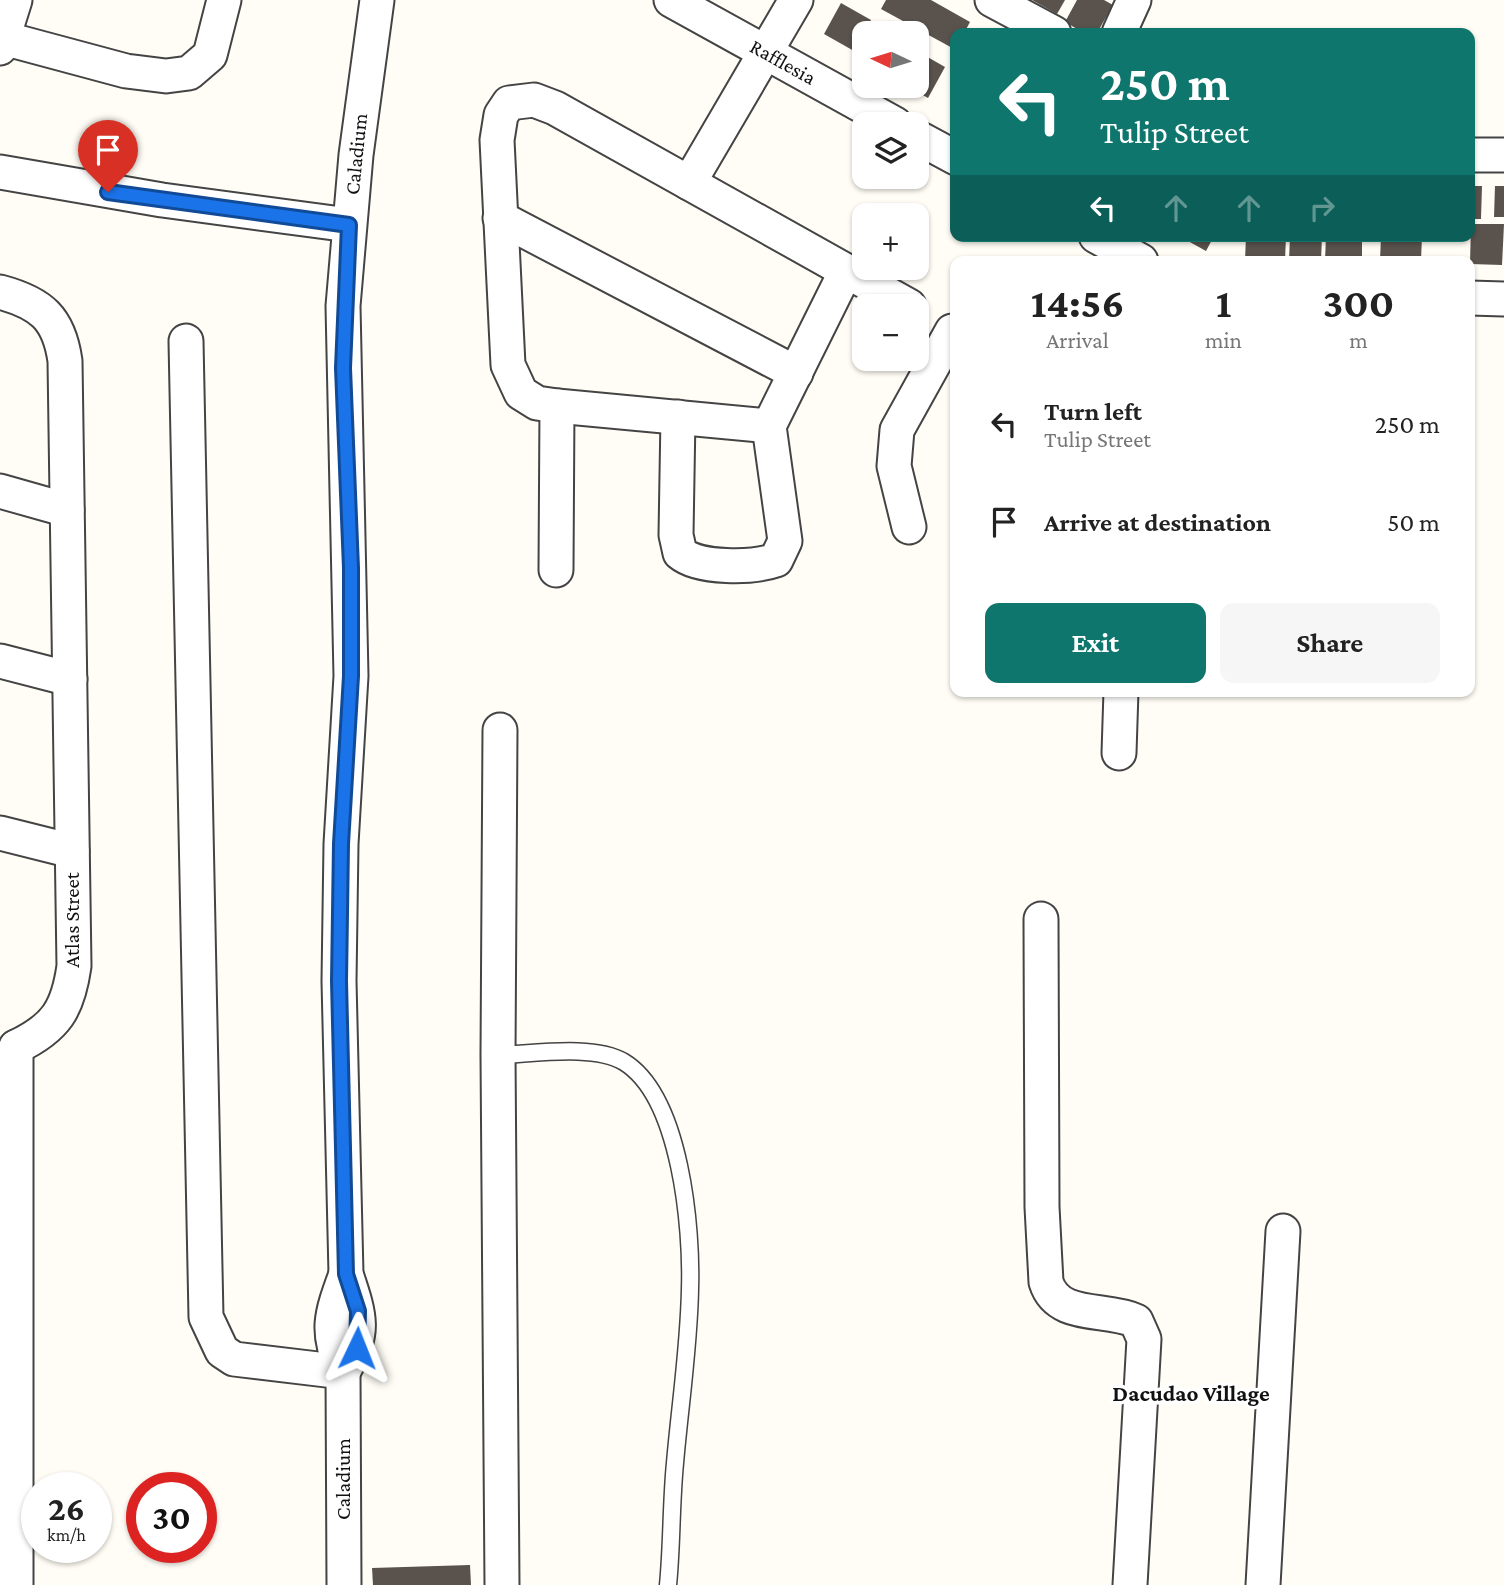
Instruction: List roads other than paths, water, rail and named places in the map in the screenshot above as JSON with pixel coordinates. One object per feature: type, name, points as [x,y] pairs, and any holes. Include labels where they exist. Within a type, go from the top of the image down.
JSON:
[{"type":"street","points":[[15,0],[1,43],[127,71],[166,76],[189,73],[210,55],[224,0]]},
{"type":"street","name":"Caladium","points":[[344,1585],[343,1372],[357,1348],[358,1311],[346,1274],[339,981],[341,844],[351,676],[351,568],[343,368],[349,225],[364,82],[377,0]]},
{"type":"street","name":"Rafflesia","points":[[671,0],[873,112]]},
{"type":"street","points":[[689,183],[796,0]]},
{"type":"street","points":[[992,0],[1045,28]]},
{"type":"street","points":[[1121,28],[1134,0]]},
{"type":"street","points":[[769,426],[557,406],[537,403],[522,393],[508,365],[500,218],[497,140],[501,115],[509,103],[534,100],[555,108],[887,294]]},
{"type":"street","points":[[929,143],[950,155]]},
{"type":"street","points":[[1475,155],[1504,155]]},
{"type":"street","points":[[0,172],[162,200],[349,225]]},
{"type":"street","points":[[500,218],[796,373]]},
{"type":"street","points":[[1108,242],[1132,256]]},
{"type":"street","points":[[678,417],[677,546],[680,553],[695,562],[762,565],[776,560],[782,553],[784,527],[769,426],[846,271]]},
{"type":"street","name":"Atlas Street","points":[[0,292],[24,300],[50,317],[62,341],[65,360],[74,966],[65,1007],[53,1022],[39,1036],[8,1045],[10,1581]]},
{"type":"street","points":[[1475,298],[1504,299]]},
{"type":"street","points":[[929,318],[950,330]]},
{"type":"street","points":[[909,527],[894,466],[897,430],[950,339]]},
{"type":"street","points":[[186,341],[206,1317],[222,1351],[234,1359],[343,1372]]},
{"type":"street","points":[[556,570],[557,406]]},
{"type":"street","points":[[0,491],[67,510]]},
{"type":"street","points":[[0,661],[70,679]]},
{"type":"street","points":[[1119,752],[1121,697]]},
{"type":"street","points":[[500,730],[498,1055],[502,1585]]},
{"type":"street","points":[[0,833],[72,851]]},
{"type":"street","points":[[1041,919],[1042,1207],[1046,1282],[1049,1294],[1061,1305],[1126,1316],[1136,1321],[1144,1339],[1130,1585]]},
{"type":"street","points":[[1263,1585],[1283,1230]]},
{"type":"lane","points":[[498,1055],[567,1052],[598,1054],[623,1061],[641,1076],[648,1087],[660,1107],[675,1147],[687,1225],[691,1286],[674,1467],[668,1585]]},
{"type":"district","name":"Dacudao Village","points":[[1191,1393]]}]
